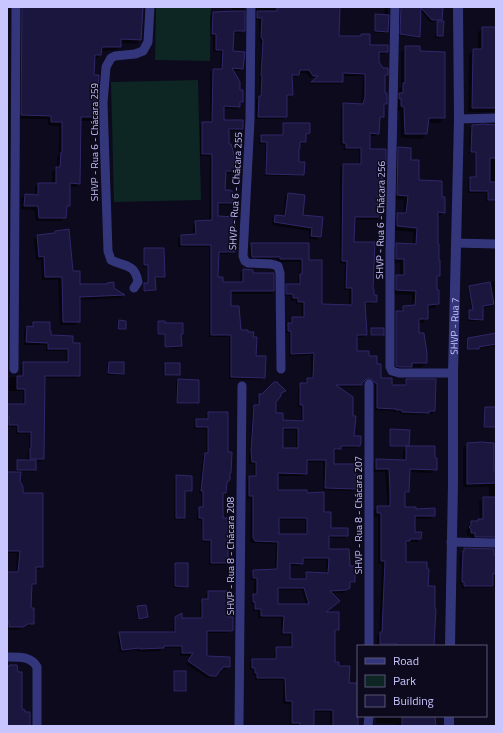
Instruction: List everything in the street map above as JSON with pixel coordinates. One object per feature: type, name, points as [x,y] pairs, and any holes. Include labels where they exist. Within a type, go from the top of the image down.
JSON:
[{"type":"street","points":[[14,369],[16,7]]},
{"type":"street","name":"SHVP - Rua 6 - Chácara 259","points":[[134,288],[138,282],[136,273],[128,266],[111,260],[108,251],[103,103],[105,74],[108,62],[115,56],[135,54],[143,51],[148,42],[150,7]]},
{"type":"street","name":"SHVP - Rua 6 - Chácara 255","points":[[251,7],[250,120],[243,256],[245,261],[248,263],[271,264],[278,266],[279,268],[281,369]]},
{"type":"street","name":"SHVP - Rua 6 - Chácara 256","points":[[395,7],[390,237],[390,367],[392,371],[399,373],[454,373]]},
{"type":"street","name":"SHVP - Rua 7","points":[[450,645],[459,119],[458,7]]},
{"type":"street","points":[[459,119],[496,118]]},
{"type":"street","points":[[456,243],[496,244]]},
{"type":"street","name":"SHVP - Rua 8 - Chácara 207","points":[[369,384],[369,645]]},
{"type":"street","name":"SHVP - Rua 8 - Chácara 208","points":[[239,726],[242,386]]},
{"type":"street","points":[[451,542],[496,543]]},
{"type":"street","points":[[7,657],[28,658],[32,660],[37,667],[37,726]]},
{"type":"green space","points":[[156,7],[211,7],[210,61],[155,60]]},
{"type":"green space","points":[[198,80],[201,200],[114,202],[111,82]]},
{"type":"building","points":[[22,7],[143,7],[141,40],[121,39],[121,47],[102,47],[101,55],[95,55],[94,75],[99,75],[97,117],[81,117],[80,184],[70,183],[70,206],[67,206],[66,218],[39,218],[38,206],[24,206],[25,194],[38,195],[38,183],[56,183],[56,167],[60,167],[62,152],[62,122],[51,122],[51,116],[21,115]]},
{"type":"building","points":[[278,7],[340,7],[339,36],[361,36],[361,34],[370,34],[370,45],[388,45],[388,52],[379,52],[379,62],[383,68],[388,68],[388,75],[385,75],[385,93],[387,93],[387,104],[384,104],[384,117],[380,117],[379,134],[370,133],[370,149],[386,149],[386,165],[382,165],[382,187],[385,187],[385,195],[378,195],[377,210],[381,210],[381,217],[355,217],[354,242],[375,242],[373,289],[374,295],[377,295],[377,302],[365,302],[367,335],[357,335],[357,351],[369,351],[369,356],[377,356],[377,364],[381,364],[381,378],[392,378],[392,385],[406,385],[406,379],[436,379],[435,411],[429,411],[429,413],[402,412],[402,410],[396,409],[377,408],[377,383],[375,383],[372,379],[366,379],[362,385],[336,385],[353,397],[353,416],[356,416],[354,436],[361,436],[361,443],[360,446],[341,446],[341,449],[334,449],[334,464],[356,464],[356,489],[325,488],[326,460],[307,460],[307,474],[278,473],[278,490],[307,490],[307,493],[324,492],[324,512],[331,512],[331,528],[348,528],[348,536],[329,536],[329,549],[349,549],[350,566],[355,566],[355,582],[350,582],[350,588],[346,590],[330,591],[340,601],[326,612],[339,612],[339,630],[335,630],[335,662],[339,662],[339,666],[350,666],[349,683],[357,683],[358,726],[333,726],[333,710],[314,710],[314,726],[300,726],[300,723],[292,723],[292,701],[286,701],[285,678],[257,678],[255,668],[252,668],[252,659],[276,659],[276,647],[292,647],[292,633],[283,633],[284,616],[261,616],[261,609],[255,609],[255,602],[253,602],[253,594],[257,594],[257,578],[253,578],[253,570],[277,569],[278,542],[255,541],[253,538],[253,496],[249,496],[249,476],[256,476],[256,462],[252,462],[251,451],[254,405],[259,405],[259,394],[262,394],[274,382],[277,382],[286,391],[281,393],[281,396],[276,402],[276,413],[283,413],[283,420],[303,421],[303,405],[300,405],[300,383],[307,383],[307,378],[313,378],[314,353],[291,354],[291,331],[288,331],[288,323],[292,323],[292,317],[304,317],[304,302],[298,302],[298,298],[293,298],[293,294],[286,294],[286,284],[300,284],[302,259],[252,257],[251,243],[309,243],[309,260],[322,260],[322,304],[352,305],[352,288],[346,288],[347,261],[342,261],[343,164],[361,164],[361,148],[346,148],[346,143],[343,143],[343,103],[363,104],[365,97],[365,74],[343,73],[343,82],[311,82],[318,76],[313,76],[309,70],[300,70],[299,75],[292,75],[293,95],[287,95],[287,117],[258,117],[259,96],[261,96],[263,40],[261,37],[262,18],[257,18],[257,11],[277,11]],"holes":[[[283,428],[298,428],[298,448],[283,448]],[[279,518],[307,518],[307,534],[279,534]],[[303,558],[329,558],[328,573],[306,572],[306,579],[290,579],[290,563],[303,564]],[[278,588],[304,588],[309,604],[278,604]]]},
{"type":"building","points":[[401,7],[443,8],[442,20],[432,20],[421,8],[420,37],[400,34]]},
{"type":"building","points":[[245,11],[245,31],[234,31],[233,51],[245,52],[243,69],[232,68],[240,82],[240,90],[243,90],[243,102],[240,102],[240,107],[224,106],[224,120],[243,120],[243,129],[229,129],[229,144],[231,144],[235,158],[234,171],[226,171],[225,190],[230,190],[233,192],[233,203],[218,203],[218,216],[235,217],[235,252],[219,252],[218,277],[223,277],[223,282],[243,282],[243,269],[253,270],[253,273],[274,273],[274,291],[231,291],[231,306],[239,306],[241,330],[254,332],[253,337],[257,337],[256,356],[266,356],[265,378],[231,377],[231,335],[211,335],[211,245],[181,245],[181,235],[196,234],[195,221],[212,220],[212,154],[202,154],[202,122],[212,122],[213,69],[222,69],[223,50],[216,50],[216,34],[212,34],[213,12]]},
{"type":"building","points":[[375,14],[389,15],[388,32],[375,31]]},
{"type":"building","points":[[437,21],[444,21],[443,36],[437,36]]},
{"type":"building","points":[[482,27],[496,27],[496,108],[472,108],[473,49],[482,49]]},
{"type":"building","points":[[405,46],[420,46],[420,51],[445,52],[445,118],[429,118],[427,134],[405,134],[404,107],[401,106],[401,98],[399,99],[399,93],[403,93],[403,83],[405,83]]},
{"type":"building","points":[[283,123],[310,123],[310,133],[306,134],[306,142],[300,142],[299,148],[299,162],[305,162],[304,175],[266,174],[267,142],[261,142],[261,135],[283,135]]},
{"type":"building","points":[[472,125],[496,125],[496,158],[490,158],[490,182],[496,182],[496,200],[488,200],[488,191],[470,191],[470,177],[476,177],[476,152],[471,152]]},
{"type":"building","points":[[398,147],[411,148],[411,160],[419,160],[419,180],[442,181],[442,197],[445,197],[445,213],[438,212],[440,276],[437,276],[437,290],[439,290],[439,304],[428,305],[428,319],[419,319],[419,333],[424,333],[427,363],[412,363],[412,367],[396,366],[396,311],[403,311],[403,306],[415,305],[416,291],[396,290],[396,275],[404,275],[404,259],[396,259],[396,243],[416,244],[417,228],[397,226],[397,213],[406,213],[408,196],[397,195]]},
{"type":"building","points":[[288,193],[305,195],[303,215],[323,217],[321,237],[311,236],[312,228],[274,222],[275,215],[285,216]]},
{"type":"building","points":[[69,229],[73,271],[80,271],[80,284],[107,284],[114,282],[114,288],[125,295],[80,297],[80,322],[63,322],[62,277],[45,277],[44,256],[39,257],[37,235],[55,233],[55,231]]},
{"type":"building","points":[[144,248],[164,248],[165,277],[155,277],[156,290],[144,291],[144,283],[148,283],[148,265],[144,265]]},
{"type":"building","points":[[490,282],[494,304],[483,306],[483,320],[469,319],[469,310],[473,310],[469,286]]},
{"type":"building","points":[[119,320],[126,321],[126,329],[118,329]]},
{"type":"building","points":[[158,321],[165,321],[165,323],[183,323],[183,334],[181,334],[182,346],[165,347],[165,334],[158,334]]},
{"type":"building","points":[[33,322],[50,322],[51,335],[73,336],[73,343],[80,343],[80,376],[45,376],[44,459],[30,459],[31,432],[18,432],[18,425],[9,425],[9,416],[7,416],[7,404],[25,404],[25,389],[17,389],[17,376],[23,376],[23,362],[68,362],[68,349],[48,349],[48,343],[26,342],[27,326],[33,327]]},
{"type":"building","points":[[371,328],[384,328],[384,335],[371,335]]},
{"type":"building","points":[[496,333],[496,344],[479,347],[479,349],[467,349],[468,338]]},
{"type":"building","points":[[109,362],[124,362],[124,374],[108,373]]},
{"type":"building","points":[[165,363],[180,363],[180,375],[165,375]]},
{"type":"building","points":[[178,379],[199,380],[199,403],[177,403]]},
{"type":"building","points":[[485,407],[496,407],[496,427],[484,427]]},
{"type":"building","points":[[208,412],[228,412],[228,452],[232,452],[230,480],[227,482],[226,493],[223,493],[223,518],[230,518],[229,530],[231,532],[229,533],[228,541],[228,563],[211,563],[211,540],[203,540],[203,518],[199,518],[199,507],[203,507],[203,491],[201,491],[205,453],[208,453],[208,427],[196,427],[196,419],[208,419]]},
{"type":"building","points":[[390,429],[410,430],[409,446],[390,446]]},
{"type":"building","points":[[467,443],[494,443],[494,472],[496,472],[496,483],[467,484]]},
{"type":"building","points":[[406,446],[435,446],[437,470],[410,469],[409,492],[405,492],[405,507],[416,507],[416,509],[435,508],[435,516],[415,516],[415,532],[422,532],[421,539],[410,539],[410,541],[406,541],[406,562],[427,562],[427,569],[429,569],[428,586],[435,586],[436,609],[434,645],[380,644],[380,632],[382,632],[385,561],[381,561],[381,513],[377,513],[377,506],[390,506],[390,492],[389,469],[376,469],[376,459],[406,460]]},
{"type":"building","points":[[17,460],[36,460],[36,470],[17,470]]},
{"type":"building","points":[[7,472],[21,472],[20,481],[23,487],[23,493],[43,493],[43,567],[36,567],[36,584],[32,584],[31,608],[34,608],[34,624],[28,624],[23,627],[9,627],[7,617],[7,572],[18,572],[20,551],[7,551]]},
{"type":"building","points":[[176,475],[192,476],[192,491],[185,491],[185,518],[176,518]]},
{"type":"building","points":[[483,497],[496,497],[496,537],[475,537],[475,533],[471,533],[471,529],[469,527],[471,525],[471,521],[483,519]]},
{"type":"building","points":[[464,548],[494,549],[494,555],[496,555],[496,574],[493,573],[493,586],[464,586],[464,582],[462,582],[462,575]]},
{"type":"building","points":[[175,563],[188,563],[188,587],[175,586]]},
{"type":"building","points":[[208,591],[228,591],[228,617],[233,617],[233,630],[207,631],[207,656],[230,657],[230,667],[223,667],[216,676],[210,676],[188,661],[193,653],[182,653],[182,646],[122,650],[119,632],[175,632],[175,617],[182,613],[182,618],[202,618],[202,599],[208,599]]},
{"type":"building","points":[[146,605],[148,617],[139,619],[137,606]]},
{"type":"building","points":[[9,665],[17,665],[18,672],[22,672],[22,709],[25,710],[25,712],[30,712],[30,726],[7,726],[7,667],[9,667]]},
{"type":"building","points":[[174,671],[186,671],[186,691],[174,691]]},
{"type":"building","points":[[402,717],[435,717],[436,726],[402,726]]}]
